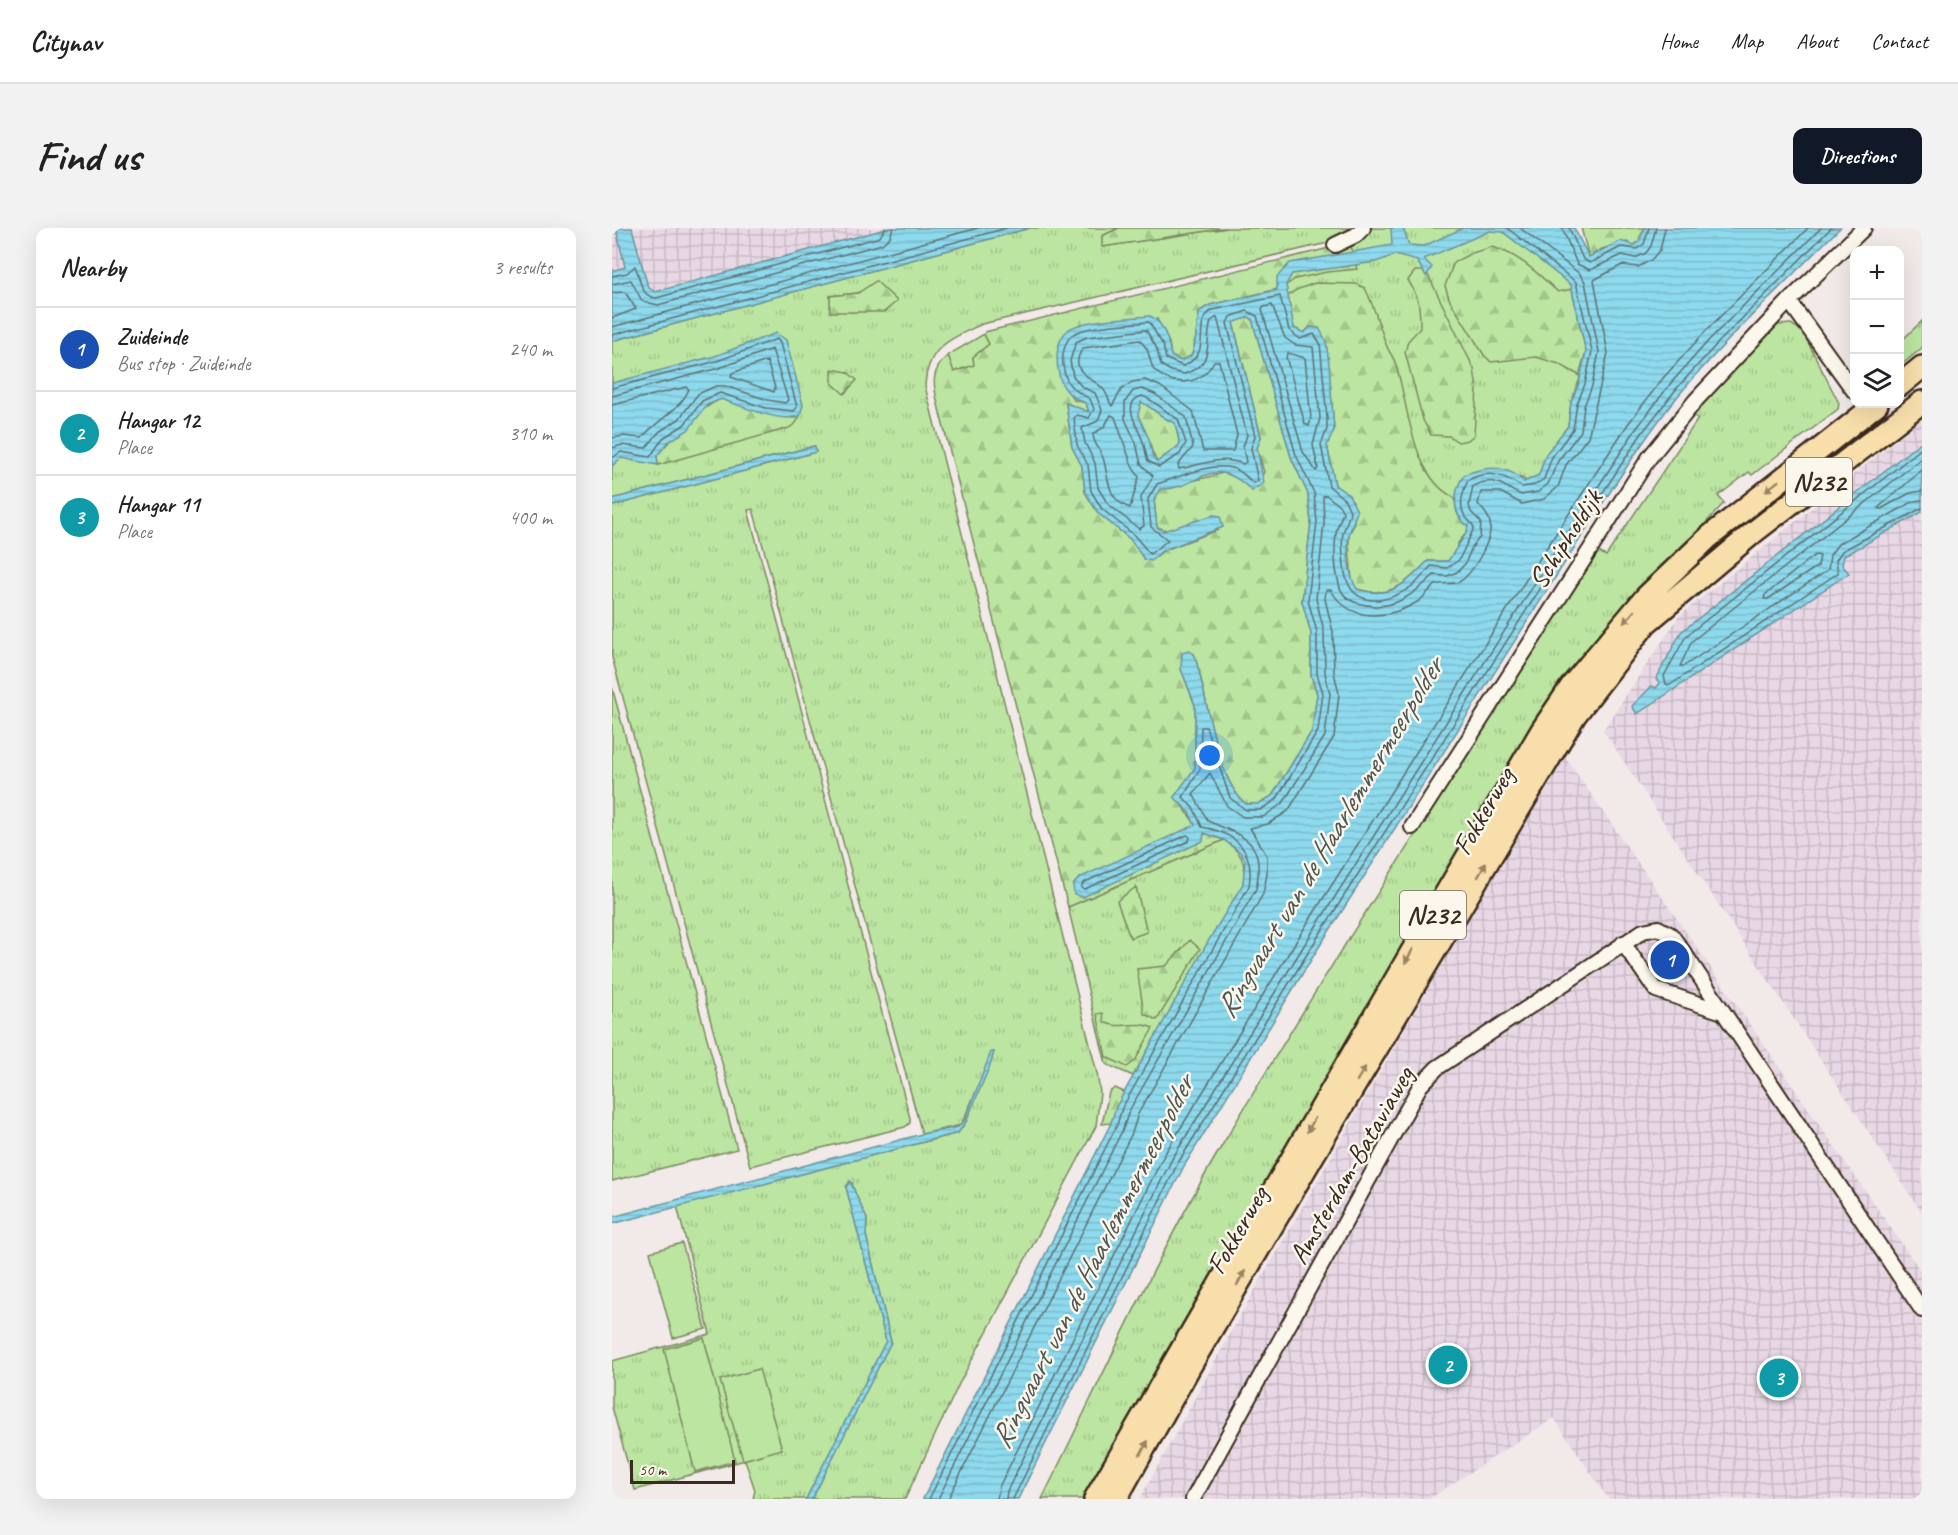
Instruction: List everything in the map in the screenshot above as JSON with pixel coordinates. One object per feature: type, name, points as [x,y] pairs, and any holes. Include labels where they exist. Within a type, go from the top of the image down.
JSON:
[{"type":"main road","points":[[1904,381],[1922,367]]},
{"type":"main road","name":"Fokkerweg","points":[[1116,1499],[1296,1184],[1575,715],[1646,623],[1754,532],[1922,402]]},
{"type":"main road","name":"Fokkerweg","points":[[1095,1499],[1422,934],[1542,730],[1573,684],[1646,597],[1701,544],[1867,408]]},
{"type":"street","points":[[1335,245],[1356,235],[1363,228]]},
{"type":"street","name":"Schipholdijk","points":[[1412,827],[1649,458],[1695,400],[1789,301],[1864,228]]},
{"type":"street","points":[[1789,301],[1850,385]]},
{"type":"street","points":[[1870,408],[1885,432]]},
{"type":"street","name":"Amsterdam-Bataviaweg","points":[[1193,1499],[1420,1086],[1437,1068],[1623,943],[1643,931],[1658,928],[1671,935],[1723,1012]]},
{"type":"street","points":[[1623,943],[1656,990],[1723,1012],[1922,1310]]},
{"type":"shaded area","points":[[612,228],[954,228],[612,313]]},
{"type":"shaded area","points":[[1922,419],[1922,1213],[1603,730],[1679,616]]},
{"type":"shaded area","points":[[1563,754],[1922,1273],[1922,1499],[1608,1499],[1554,1418],[1429,1499],[1140,1499],[1238,1319]]},
{"type":"green space","points":[[1030,228],[1119,228],[1102,236],[1103,247],[1227,228],[1358,228],[1336,241],[982,324],[950,340],[935,353],[930,362],[925,386],[1097,1073],[1100,1093],[1096,1126],[959,1384],[905,1499],[812,1499],[891,1342],[866,1235],[867,1219],[858,1203],[852,1183],[846,1187],[886,1341],[806,1499],[753,1499],[755,1490],[745,1460],[635,1490],[612,1407],[612,1361],[710,1334],[677,1206],[958,1133],[967,1120],[994,1052],[961,1125],[922,1134],[753,509],[748,510],[910,1118],[910,1123],[905,1127],[750,1166],[612,657],[612,506],[816,452],[814,446],[612,499],[612,341]],"holes":[[[858,293],[831,312],[830,296]]]},
{"type":"green space","points":[[1119,228],[1227,228],[1102,247],[1102,236]]},
{"type":"green space","points":[[1368,228],[1498,228],[1572,285],[1568,369],[1580,378],[1571,402],[1568,426],[1546,454],[1539,475],[1527,481],[1519,477],[1448,561],[1294,328],[1282,281],[1356,264],[1350,243]]},
{"type":"green space","points":[[1581,228],[1645,228],[1639,241],[1633,245],[1627,242],[1602,249],[1589,257]]},
{"type":"green space","points":[[1350,243],[1357,269],[1327,272],[1295,279],[1282,288],[1210,305],[1200,311],[1191,356],[1181,361],[1171,356],[1169,343],[1157,319],[1069,392],[1074,400],[1086,403],[1089,413],[1066,404],[1072,447],[1082,466],[1085,492],[1098,513],[1130,539],[1144,559],[1157,557],[1162,551],[1218,530],[1214,515],[1169,531],[1157,527],[1154,500],[1161,489],[1223,473],[1235,475],[1252,490],[1264,472],[1257,448],[1261,437],[1233,322],[1249,317],[1252,319],[1291,457],[1308,494],[1311,522],[1302,601],[1311,633],[1311,675],[1317,694],[1312,731],[1272,796],[1258,804],[1246,804],[1235,792],[1219,756],[1194,654],[1181,669],[1195,705],[1195,768],[1175,797],[1200,828],[1224,840],[1068,907],[940,413],[934,382],[937,369],[948,355],[954,372],[974,365],[973,357],[989,344],[985,332]]},
{"type":"green space","points":[[1492,247],[1520,260],[1558,292],[1572,289],[1586,352],[1579,375],[1559,364],[1536,357],[1491,362],[1484,355],[1450,301],[1445,286],[1454,262]]},
{"type":"green space","points":[[1415,271],[1424,271],[1428,275],[1474,369],[1477,389],[1474,435],[1468,440],[1458,442],[1449,436],[1431,435],[1423,420],[1405,352],[1408,341],[1420,328],[1418,302],[1408,280]]},
{"type":"green space","points":[[876,281],[897,301],[884,312],[830,312],[830,296],[858,293]]},
{"type":"green space","points":[[1315,283],[1356,284],[1365,288],[1395,362],[1420,458],[1440,488],[1455,498],[1458,514],[1468,526],[1467,532],[1458,543],[1458,550],[1448,561],[1428,561],[1404,583],[1388,591],[1369,592],[1357,589],[1352,582],[1349,534],[1354,525],[1353,501],[1335,485],[1327,445],[1334,430],[1326,341],[1310,327],[1304,333],[1294,328],[1287,297],[1296,290]]},
{"type":"green space","points":[[1922,321],[1922,348],[1904,363],[1904,338]]},
{"type":"green space","points":[[1791,324],[1802,331],[1839,403],[1838,409],[1752,475],[1749,472],[1718,496],[1724,503],[1587,651],[1540,718],[1168,1348],[1085,1499],[1042,1499],[1148,1282],[1193,1196],[1309,1002],[1404,851],[1597,551],[1606,556],[1698,419],[1692,414],[1778,325]]},
{"type":"green space","points":[[984,334],[989,344],[973,357],[974,365],[953,372],[948,355]]},
{"type":"green space","points":[[832,369],[847,372],[857,380],[844,394],[832,383]]},
{"type":"green space","points":[[721,399],[765,414],[795,418],[802,412],[796,423],[789,428],[658,465],[657,455],[678,432],[703,409]]},
{"type":"green space","points":[[1141,402],[1175,423],[1180,445],[1157,462],[1138,416]]},
{"type":"green space","points":[[612,687],[737,1149],[612,1181]]},
{"type":"green space","points":[[1224,840],[1242,859],[1243,884],[1133,1076],[1106,1064],[1068,907]]},
{"type":"green space","points":[[1136,887],[1147,932],[1130,938],[1117,901]]},
{"type":"green space","points":[[1190,940],[1200,949],[1157,1020],[1144,1014],[1137,969],[1166,966]]},
{"type":"green space","points":[[1103,1013],[1104,1022],[1110,1024],[1153,1028],[1135,1061],[1127,1067],[1106,1057],[1097,1014]]},
{"type":"green space","points":[[1115,1088],[1124,1092],[1111,1123],[1102,1124],[1109,1092]]},
{"type":"green space","points":[[682,1243],[706,1329],[673,1338],[650,1252]]},
{"type":"green space","points":[[704,1338],[735,1461],[695,1472],[664,1349]]},
{"type":"green space","points":[[759,1369],[782,1449],[743,1460],[720,1380]]},
{"type":"water","points":[[616,228],[632,228],[648,287],[655,292],[889,228],[1030,228],[612,341],[612,271],[625,267]]},
{"type":"water","name":"Ringvaart van de Haarlemmermeerpolder","points":[[1391,228],[1403,228],[1409,245],[1424,246],[1463,228],[1574,228],[1589,257],[1620,241],[1634,245],[1639,241],[1645,228],[1840,228],[1740,328],[1683,390],[1653,428],[1608,495],[1319,947],[1184,1166],[1018,1499],[923,1499],[1111,1123],[1116,1107],[1209,940],[1243,884],[1245,860],[1240,852],[1224,840],[1204,833],[1203,841],[1083,897],[1074,894],[1073,885],[1079,878],[1195,825],[1189,812],[1174,797],[1195,768],[1195,705],[1181,669],[1182,653],[1189,651],[1194,654],[1219,756],[1235,792],[1246,804],[1258,804],[1272,796],[1312,731],[1317,694],[1311,675],[1311,633],[1302,601],[1311,522],[1308,494],[1291,457],[1252,319],[1249,317],[1233,323],[1261,437],[1257,448],[1264,483],[1252,491],[1238,479],[1226,474],[1215,473],[1173,488],[1160,489],[1154,500],[1157,527],[1163,531],[1214,515],[1220,516],[1223,527],[1162,551],[1151,561],[1144,559],[1130,539],[1098,513],[1085,492],[1082,466],[1072,447],[1066,403],[1089,412],[1086,403],[1068,393],[1062,384],[1057,357],[1059,345],[1068,330],[1084,323],[1150,316],[1162,328],[1171,356],[1181,361],[1191,356],[1200,311],[1210,305],[1277,290],[1277,277],[1290,263],[1392,245]],"holes":[[[1490,231],[1503,232],[1571,285],[1586,352],[1579,383],[1571,402],[1568,426],[1546,454],[1539,475],[1524,482],[1510,472],[1496,468],[1464,475],[1456,495],[1456,509],[1462,521],[1468,526],[1467,532],[1448,561],[1428,561],[1412,577],[1397,588],[1388,591],[1369,592],[1357,589],[1350,570],[1348,548],[1349,535],[1357,511],[1349,495],[1335,485],[1327,445],[1334,430],[1326,341],[1319,328],[1310,327],[1304,333],[1294,328],[1286,285],[1292,274],[1376,262],[1395,255],[1417,261],[1426,276],[1432,267],[1424,259]],[[1141,402],[1175,423],[1180,445],[1157,462],[1153,458],[1149,439],[1138,415]]]},
{"type":"water","points":[[776,333],[786,340],[803,405],[800,415],[783,418],[773,416],[721,399],[707,405],[688,430],[668,442],[657,456],[658,465],[621,458],[612,466],[612,383],[715,356]]},
{"type":"water","points":[[1922,441],[1922,512],[1844,556],[1842,565],[1849,573],[1637,714],[1632,706],[1652,686],[1656,688],[1660,683],[1656,679],[1681,632]]},
{"type":"water","points":[[815,446],[816,452],[612,506],[612,499]]},
{"type":"water","points":[[991,1052],[994,1052],[991,1063],[966,1122],[958,1133],[612,1224],[612,1217],[922,1134],[958,1127],[965,1120]]},
{"type":"water","points":[[850,1181],[867,1219],[866,1235],[891,1342],[812,1499],[806,1499],[886,1341],[846,1187]]},
{"type":"place","name":"Zuideinde","points":[[1670,960]]},
{"type":"place","name":"Hangar 12","points":[[1448,1365]]},
{"type":"place","name":"Hangar 11","points":[[1779,1378]]}]
